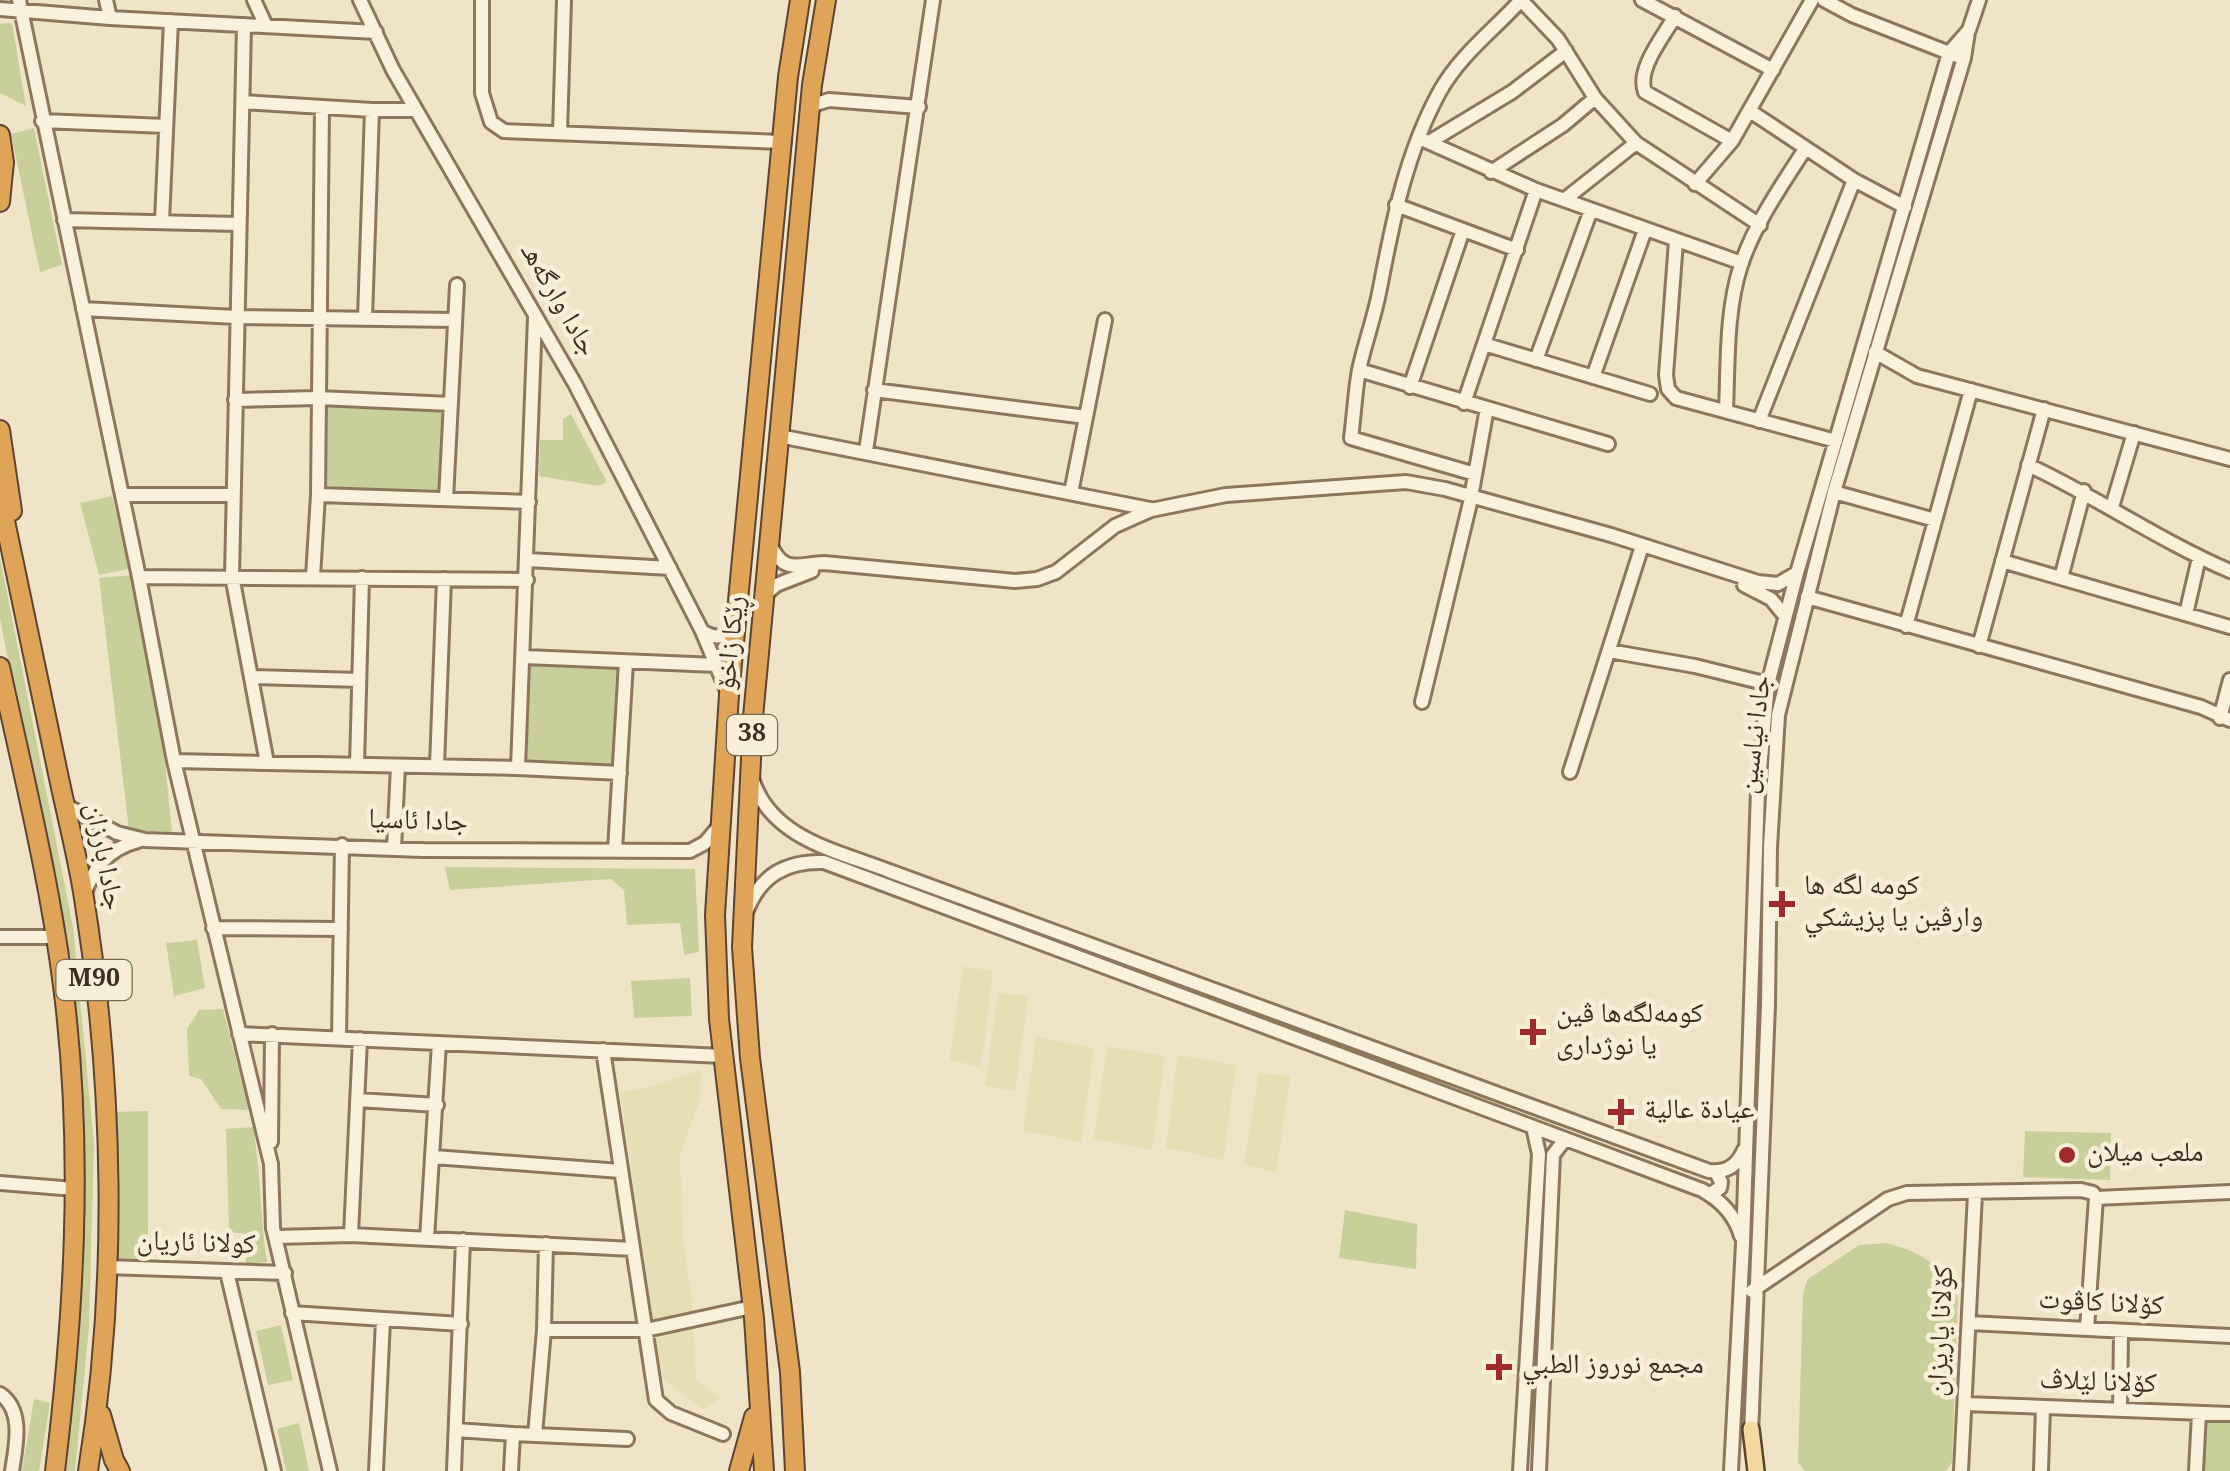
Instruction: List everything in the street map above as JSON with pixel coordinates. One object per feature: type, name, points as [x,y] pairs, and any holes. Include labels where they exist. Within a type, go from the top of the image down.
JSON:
[{"type":"highway","name":"ڕێکا زاخۆ","points":[[764,1471],[760,1382],[718,1002],[716,886],[729,695],[788,76],[800,0]]},
{"type":"highway","name":"ڕێکا زاخۆ","points":[[797,1471],[790,1372],[750,1058],[742,947],[750,774],[779,436],[812,85],[826,0]]},
{"type":"highway","points":[[0,135],[4,162],[0,202]]},
{"type":"highway","points":[[766,327],[775,337],[784,336],[790,328]]},
{"type":"highway","points":[[762,365],[768,358],[777,358],[786,366]]},
{"type":"highway","points":[[0,430],[16,577]]},
{"type":"highway","name":"جادا بارزان","points":[[0,498],[84,896],[106,1114],[106,1267],[99,1400],[88,1471]]},
{"type":"highway","name":"M90","points":[[0,666],[56,938],[70,1042],[76,1189],[70,1330],[55,1471]]},
{"type":"highway","points":[[740,1471],[760,1382]]},
{"type":"highway","points":[[99,1400],[105,1433],[120,1471]]},
{"type":"main road","points":[[1751,1429],[1753,1471]]},
{"type":"street","points":[[106,0],[110,18]]},
{"type":"street","points":[[254,0],[266,26]]},
{"type":"street","name":"جادا وارگه‌هـ","points":[[360,0],[416,110],[575,384],[702,631],[729,695]]},
{"type":"street","points":[[482,0],[482,92],[490,122],[504,131],[784,142]]},
{"type":"street","points":[[560,133],[564,0]]},
{"type":"street","points":[[866,451],[933,0]]},
{"type":"street","points":[[1475,474],[1351,438],[1359,370],[1396,204],[1425,139],[1440,91],[1460,61],[1521,0],[1566,51],[1596,98],[1636,143],[1760,224]]},
{"type":"street","points":[[1642,0],[1773,70]]},
{"type":"street","points":[[1694,184],[1732,141],[1812,0]]},
{"type":"street","points":[[1824,0],[1850,6],[1964,58]]},
{"type":"street","name":"جادا نیاسین","points":[[1731,1471],[1758,790],[1768,684],[1796,573],[1875,352],[1979,0]]},
{"type":"street","points":[[20,5],[174,761],[271,1164]]},
{"type":"street","points":[[0,9],[20,5],[110,18],[376,32]]},
{"type":"street","points":[[1674,16],[1644,74],[1642,86],[1645,92],[1732,141]]},
{"type":"street","points":[[162,220],[171,22]]},
{"type":"street","points":[[244,25],[232,576],[267,763]]},
{"type":"street","points":[[1949,52],[1969,30]]},
{"type":"street","points":[[1425,139],[1512,92],[1566,51]]},
{"type":"street","name":"جادا نیاسین","points":[[1751,1429],[1768,1005],[1770,846],[1778,715],[1834,492],[1836,441],[1949,52]]},
{"type":"street","points":[[812,85],[829,100]]},
{"type":"street","points":[[1491,172],[1563,125],[1596,98]]},
{"type":"street","points":[[810,110],[829,100],[919,108]]},
{"type":"street","points":[[243,102],[416,110]]},
{"type":"street","points":[[314,577],[322,108]]},
{"type":"street","points":[[365,318],[372,110]]},
{"type":"street","points":[[1750,112],[1854,180],[1905,207]]},
{"type":"street","points":[[42,121],[166,126]]},
{"type":"street","points":[[1425,139],[1536,190],[1742,263]]},
{"type":"street","points":[[1564,200],[1636,143]]},
{"type":"street","points":[[1726,411],[1730,334],[1742,263],[1760,224],[1805,149]]},
{"type":"street","points":[[1760,421],[1854,180]]},
{"type":"street","points":[[1464,403],[1536,190]]},
{"type":"street","points":[[1396,204],[1517,250]]},
{"type":"street","points":[[1536,360],[1591,210]]},
{"type":"street","points":[[64,220],[238,224]]},
{"type":"street","points":[[1410,387],[1463,230]]},
{"type":"street","points":[[1593,377],[1645,230]]},
{"type":"street","points":[[1676,241],[1668,389],[1676,398],[1836,441]]},
{"type":"street","points":[[446,499],[457,285]]},
{"type":"street","points":[[83,309],[455,320]]},
{"type":"street","points":[[518,768],[535,314]]},
{"type":"street","points":[[1071,493],[1105,320]]},
{"type":"street","points":[[1484,344],[1650,394]]},
{"type":"street","points":[[1875,352],[1917,376],[2230,458]]},
{"type":"street","points":[[1359,370],[1608,444]]},
{"type":"street","points":[[874,390],[1086,417]]},
{"type":"street","points":[[1906,626],[1971,390]]},
{"type":"street","points":[[235,400],[319,398],[451,404]]},
{"type":"street","points":[[1422,702],[1470,500],[1487,408]]},
{"type":"street","points":[[1979,646],[2044,410]]},
{"type":"street","points":[[2112,508],[2134,433]]},
{"type":"street","points":[[779,436],[1153,510]]},
{"type":"street","points":[[2028,465],[2230,571]]},
{"type":"street","points":[[770,544],[784,563],[796,568],[824,563],[1037,580],[1070,564],[1115,526],[1153,510],[1226,495],[1406,482],[1445,489],[1756,589],[1771,591],[1796,573]]},
{"type":"street","points":[[766,594],[815,570],[1019,588],[1041,586],[1074,571],[1133,525],[1196,508],[1292,496],[1411,489],[1611,534],[1758,582],[1771,591],[1785,616]]},
{"type":"street","points":[[2062,578],[2084,491]]},
{"type":"street","points":[[1834,492],[1935,520]]},
{"type":"street","points":[[122,496],[233,495]]},
{"type":"street","points":[[318,495],[529,502]]},
{"type":"street","points":[[1570,772],[1641,549]]},
{"type":"street","points":[[2186,614],[2199,558]]},
{"type":"street","points":[[528,560],[670,568]]},
{"type":"street","points":[[2002,560],[2230,626]]},
{"type":"street","points":[[784,563],[780,574],[786,581]]},
{"type":"street","points":[[139,577],[527,580]]},
{"type":"street","points":[[357,765],[362,578]]},
{"type":"street","points":[[438,766],[444,579]]},
{"type":"street","points":[[1807,598],[2201,707],[2225,719],[2230,680]]},
{"type":"street","points":[[702,631],[721,637],[737,625]]},
{"type":"street","points":[[1608,651],[1696,666],[1768,684]]},
{"type":"street","points":[[525,657],[717,666]]},
{"type":"street","points":[[615,850],[626,662]]},
{"type":"street","points":[[251,677],[359,680]]},
{"type":"street","points":[[174,761],[620,773]]},
{"type":"street","points":[[394,848],[398,766]]},
{"type":"street","points":[[750,774],[758,797],[772,817],[792,832],[1056,951],[1710,1194],[1732,1215],[1743,1244]]},
{"type":"street","points":[[64,805],[117,833],[145,840]]},
{"type":"street","points":[[716,886],[712,868],[690,852],[706,844],[721,823]]},
{"type":"street","points":[[84,896],[104,859],[126,845],[145,840]]},
{"type":"street","name":"جادا ئاسيا","points":[[145,840],[690,852]]},
{"type":"street","points":[[339,1038],[342,846]]},
{"type":"street","points":[[744,917],[755,890],[777,870],[804,862],[824,862],[885,876],[1066,935],[1487,1092],[1716,1172],[1730,1169],[1745,1148]]},
{"type":"street","points":[[213,928],[341,929]]},
{"type":"street","points":[[1056,951],[1066,935]]},
{"type":"street","points":[[0,937],[56,938]]},
{"type":"street","points":[[1226,1014],[1232,997]]},
{"type":"street","points":[[1312,1045],[1318,1029]]},
{"type":"street","points":[[240,1034],[723,1056]]},
{"type":"street","points":[[272,1034],[273,1228],[330,1471]]},
{"type":"street","points":[[351,1235],[360,1039]]},
{"type":"street","points":[[427,1238],[439,1042]]},
{"type":"street","points":[[603,1050],[656,1400],[664,1410],[722,1434]]},
{"type":"street","points":[[1481,1107],[1487,1092]]},
{"type":"street","points":[[358,1100],[437,1104]]},
{"type":"street","points":[[1533,1127],[1546,1154],[1539,1471]]},
{"type":"street","points":[[1520,1471],[1546,1154],[1565,1139]]},
{"type":"street","points":[[434,1158],[621,1171]]},
{"type":"street","points":[[1710,1194],[1722,1182],[1716,1172]]},
{"type":"street","points":[[0,1183],[76,1189]]},
{"type":"street","points":[[1740,1292],[1757,1288],[1888,1198],[1907,1193],[2081,1190],[2096,1198],[2087,1329]]},
{"type":"street","points":[[2096,1198],[2230,1192]]},
{"type":"street","name":"کۆلانا یاریزان","points":[[1961,1471],[1975,1194]]},
{"type":"street","points":[[276,1237],[351,1235],[633,1249]]},
{"type":"street","points":[[454,1471],[463,1240]]},
{"type":"street","points":[[535,1435],[546,1244]]},
{"type":"street","name":"كولانا ئاريان","points":[[106,1267],[284,1273]]},
{"type":"street","points":[[227,1272],[274,1471]]},
{"type":"street","points":[[544,1330],[646,1330],[752,1307]]},
{"type":"street","points":[[292,1313],[460,1324]]},
{"type":"street","points":[[376,1471],[383,1320]]},
{"type":"street","name":"کۆلانا کاڤوت","points":[[1969,1323],[2230,1336]]},
{"type":"street","points":[[2120,1410],[2121,1332]]},
{"type":"street","points":[[0,1394],[11,1402],[15,1412],[12,1471]]},
{"type":"street","name":"کۆلانا لێلاڤ","points":[[1965,1404],[2230,1414]]},
{"type":"street","points":[[2041,1471],[2043,1407]]},
{"type":"street","points":[[2196,1471],[2200,1413]]},
{"type":"street","points":[[456,1430],[627,1439]]},
{"type":"street","points":[[510,1471],[513,1434]]},
{"type":"shaded area","points":[[963,966],[993,971],[981,1067],[950,1060]]},
{"type":"shaded area","points":[[998,993],[1028,996],[1015,1091],[985,1086]]},
{"type":"shaded area","points":[[1036,1037],[1094,1048],[1081,1142],[1023,1131]]},
{"type":"shaded area","points":[[1107,1046],[1165,1056],[1152,1150],[1094,1139]]},
{"type":"shaded area","points":[[1178,1055],[1236,1065],[1223,1160],[1166,1148]]},
{"type":"shaded area","points":[[701,1070],[700,1099],[680,1156],[696,1381],[721,1398],[703,1409],[661,1378],[620,1092],[647,1088]]},
{"type":"shaded area","points":[[1259,1073],[1290,1076],[1276,1172],[1244,1165]]},
{"type":"green space","points":[[12,23],[26,106],[0,93],[0,24]]},
{"type":"green space","points":[[34,128],[62,265],[40,272],[11,134]]},
{"type":"green space","points":[[319,398],[451,404],[446,499],[318,495]]},
{"type":"green space","points":[[571,414],[607,482],[598,486],[539,476],[540,440],[563,440],[563,419]]},
{"type":"green space","points":[[112,496],[129,569],[99,575],[80,503]]},
{"type":"green space","points":[[0,557],[73,927],[94,1144],[89,1327],[75,1471],[61,1471],[81,1173],[56,906],[0,619]]},
{"type":"green space","points":[[132,575],[163,743],[172,832],[129,830],[99,578]]},
{"type":"green space","points":[[525,657],[626,662],[620,773],[518,768]]},
{"type":"green space","points":[[445,867],[695,869],[699,952],[684,955],[680,923],[627,925],[624,890],[611,879],[450,890]]},
{"type":"green space","points":[[197,940],[205,988],[174,996],[166,943]]},
{"type":"green space","points":[[690,978],[692,1016],[634,1018],[631,981]]},
{"type":"green space","points":[[223,1009],[249,1110],[221,1109],[201,1079],[189,1076],[187,1029],[199,1010]]},
{"type":"green space","points":[[148,1111],[148,1259],[142,1263],[110,1263],[110,1112]]},
{"type":"green space","points":[[253,1127],[267,1262],[246,1265],[246,1234],[229,1232],[226,1129]]},
{"type":"green space","name":"ملعب ميلان","points":[[2025,1131],[2111,1133],[2110,1180],[2023,1177]]},
{"type":"green space","points":[[1345,1210],[1417,1224],[1416,1269],[1339,1258]]},
{"type":"green space","points":[[1886,1243],[1928,1261],[1958,1297],[1952,1462],[1946,1471],[1805,1471],[1798,1462],[1803,1293],[1808,1279],[1859,1245]]},
{"type":"green space","points":[[281,1325],[293,1380],[268,1385],[256,1331]]},
{"type":"green space","points":[[34,1399],[50,1403],[39,1471],[22,1471]]},
{"type":"green space","points":[[2203,1419],[2230,1420],[2230,1471],[2201,1471]]},
{"type":"green space","points":[[299,1423],[309,1471],[286,1471],[277,1429]]},
{"type":"place","name":"كومه لگه ها وارڤين يا پزيشكي","points":[[1782,904]]},
{"type":"place","name":"کومەلگەها ڤین یا نوژداری","points":[[1533,1032]]},
{"type":"place","name":"عيادة عالية","points":[[1621,1112]]},
{"type":"place","name":"ملعب ميلان","points":[[2067,1155]]},
{"type":"place","name":"مجمع نوروز الطبي","points":[[1499,1367]]}]
